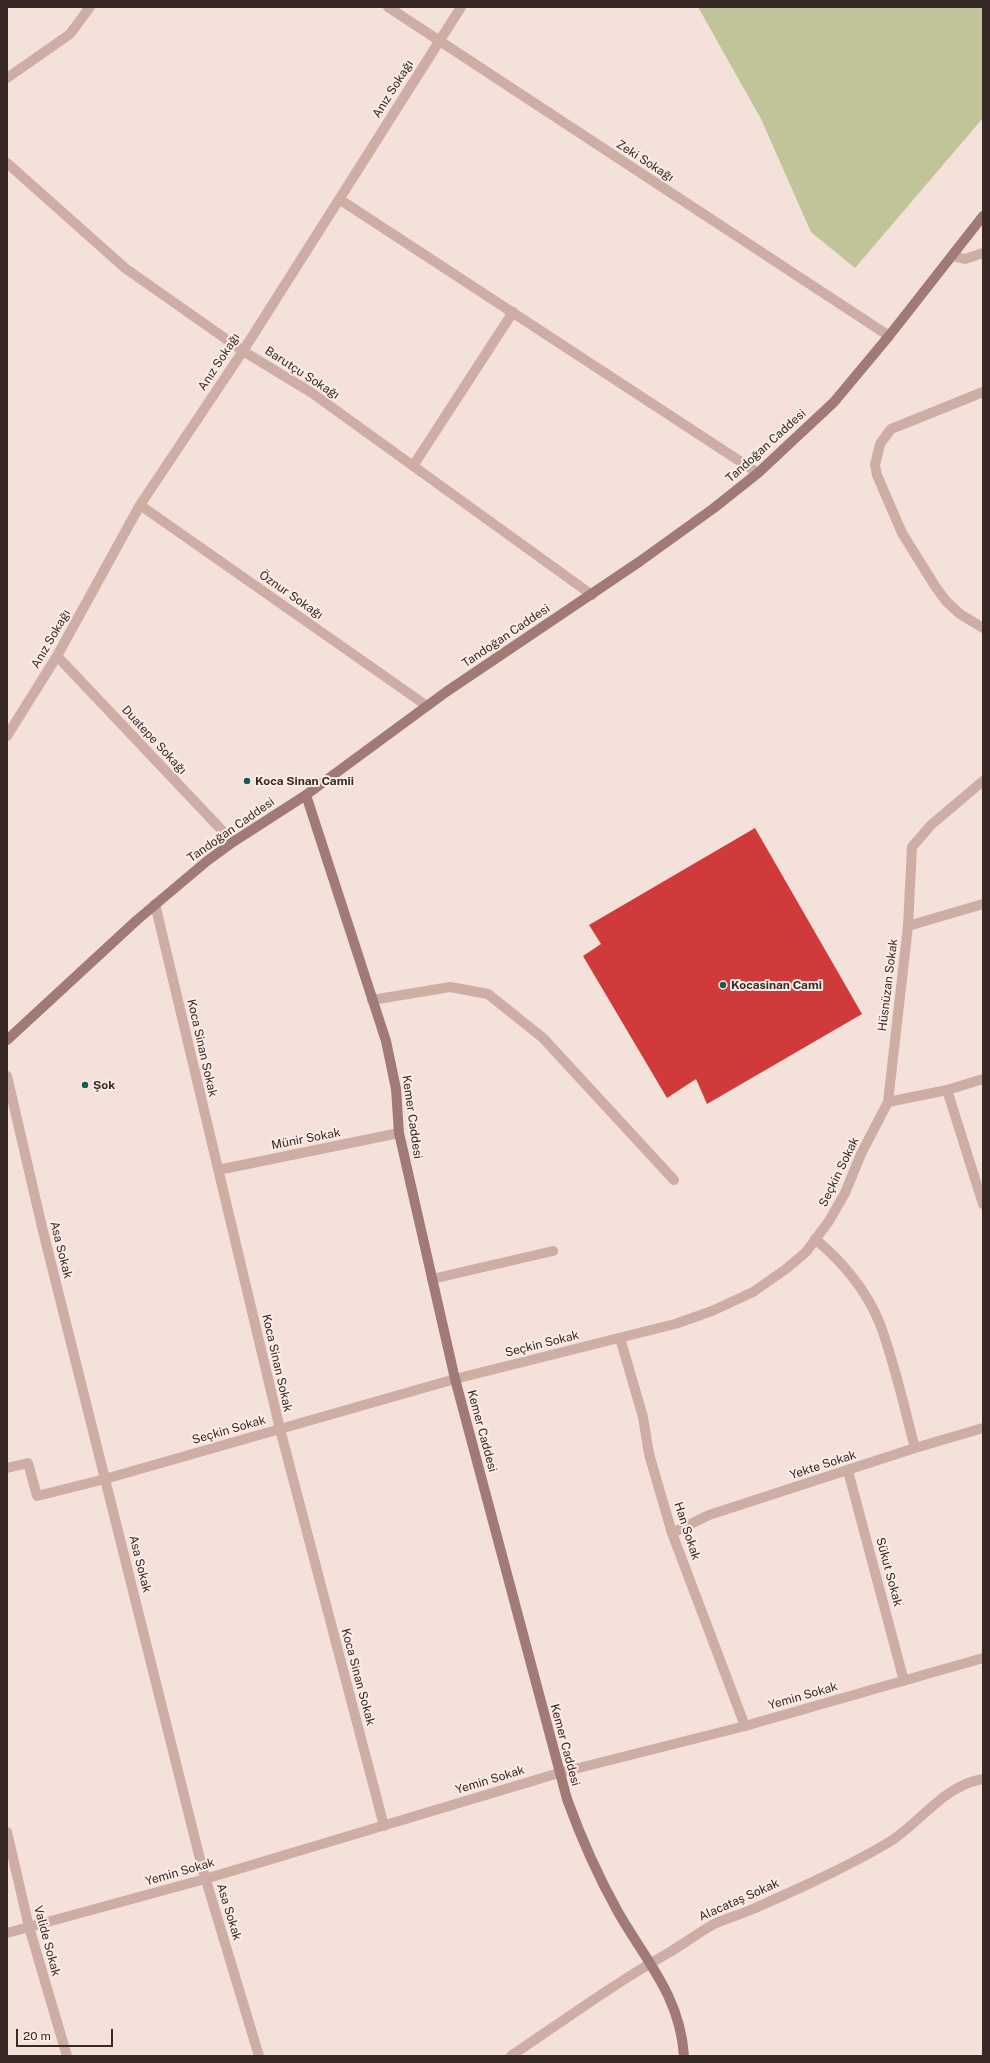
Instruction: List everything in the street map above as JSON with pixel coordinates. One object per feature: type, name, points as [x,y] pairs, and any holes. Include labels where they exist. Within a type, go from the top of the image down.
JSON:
[{"type":"street","points":[[7,78],[70,34],[90,7]]},
{"type":"street","name":"Zeki Sokağı","points":[[388,7],[889,336]]},
{"type":"street","name":"Anız Sokağı","points":[[7,736],[57,656],[140,505],[243,351],[438,41],[461,7]]},
{"type":"street","name":"Barutçu Sokağı","points":[[7,163],[125,268],[243,351],[312,393],[592,594]]},
{"type":"street","points":[[339,199],[758,473]]},
{"type":"street","name":"Tandoğan Caddesi","points":[[7,1040],[155,904],[233,842],[306,795],[427,706],[592,594],[714,508],[758,473],[834,402],[889,336],[983,216]]},
{"type":"street","points":[[952,256],[965,259],[983,253]]},
{"type":"street","points":[[413,466],[512,312]]},
{"type":"street","points":[[983,392],[891,429],[880,444],[875,465],[876,475],[902,533],[935,586],[946,601],[960,614],[983,628]]},
{"type":"street","name":"Öznur Sokağı","points":[[140,505],[427,706]]},
{"type":"street","name":"Duatepe Sokağı","points":[[57,656],[233,842]]},
{"type":"street","points":[[908,926],[912,847],[931,826],[983,781]]},
{"type":"street","name":"Kemer Caddesi","points":[[306,795],[391,1064],[396,1089],[399,1133],[455,1379],[566,1799],[592,1863],[619,1913],[650,1962],[674,2006],[680,2024],[684,2056]]},
{"type":"street","name":"Koca Sinan Sokak","points":[[155,904],[280,1429],[384,1826]]},
{"type":"street","name":"Hüsnüzan Sokak","points":[[888,1102],[908,926],[983,904]]},
{"type":"street","points":[[372,1000],[450,987],[488,994],[543,1038],[674,1180]]},
{"type":"street","name":"Asa Sokak","points":[[7,1076],[42,1227],[205,1879],[259,2056]]},
{"type":"street","points":[[888,1102],[947,1090],[983,1079]]},
{"type":"street","points":[[947,1090],[983,1204]]},
{"type":"street","name":"Seçkin Sokak","points":[[7,1468],[28,1463],[37,1496],[105,1479],[455,1379],[675,1324],[712,1311],[753,1292],[786,1269],[806,1252],[845,1194],[861,1154],[888,1102]]},
{"type":"street","name":"Münir Sokak","points":[[218,1170],[399,1133]]},
{"type":"street","points":[[815,1239],[842,1265],[867,1300],[880,1323],[915,1448]]},
{"type":"street","points":[[432,1279],[553,1250]]},
{"type":"street","name":"Han Sokak","points":[[620,1338],[643,1417],[649,1454],[672,1533],[745,1726]]},
{"type":"street","name":"Yekte Sokak","points":[[672,1533],[709,1515],[915,1448],[983,1428]]},
{"type":"street","name":"Sükut Sokak","points":[[848,1471],[904,1680]]},
{"type":"street","name":"Yemin Sokak","points":[[7,1933],[205,1879],[559,1773],[745,1726],[983,1658]]},
{"type":"street","name":"Alacataş Sokak","points":[[511,2056],[650,1962],[715,1924],[802,1887],[888,1843],[932,1806],[974,1780],[983,1779]]},
{"type":"street","name":"Valide Sokak","points":[[7,1832],[29,1927],[67,2056]]},
{"type":"green space","points":[[698,7],[983,7],[983,118],[855,268],[811,232],[761,119]]},
{"type":"building","name":"Kocasinan Cami","points":[[755,828],[862,1014],[707,1104],[696,1079],[667,1098],[583,956],[601,944],[589,925]]},
{"type":"place","name":"Koca Sinan Camii","points":[[247,781]]},
{"type":"place","name":"Kocasinan Cami","points":[[723,985]]},
{"type":"place","name":"Şok","points":[[85,1085]]}]
